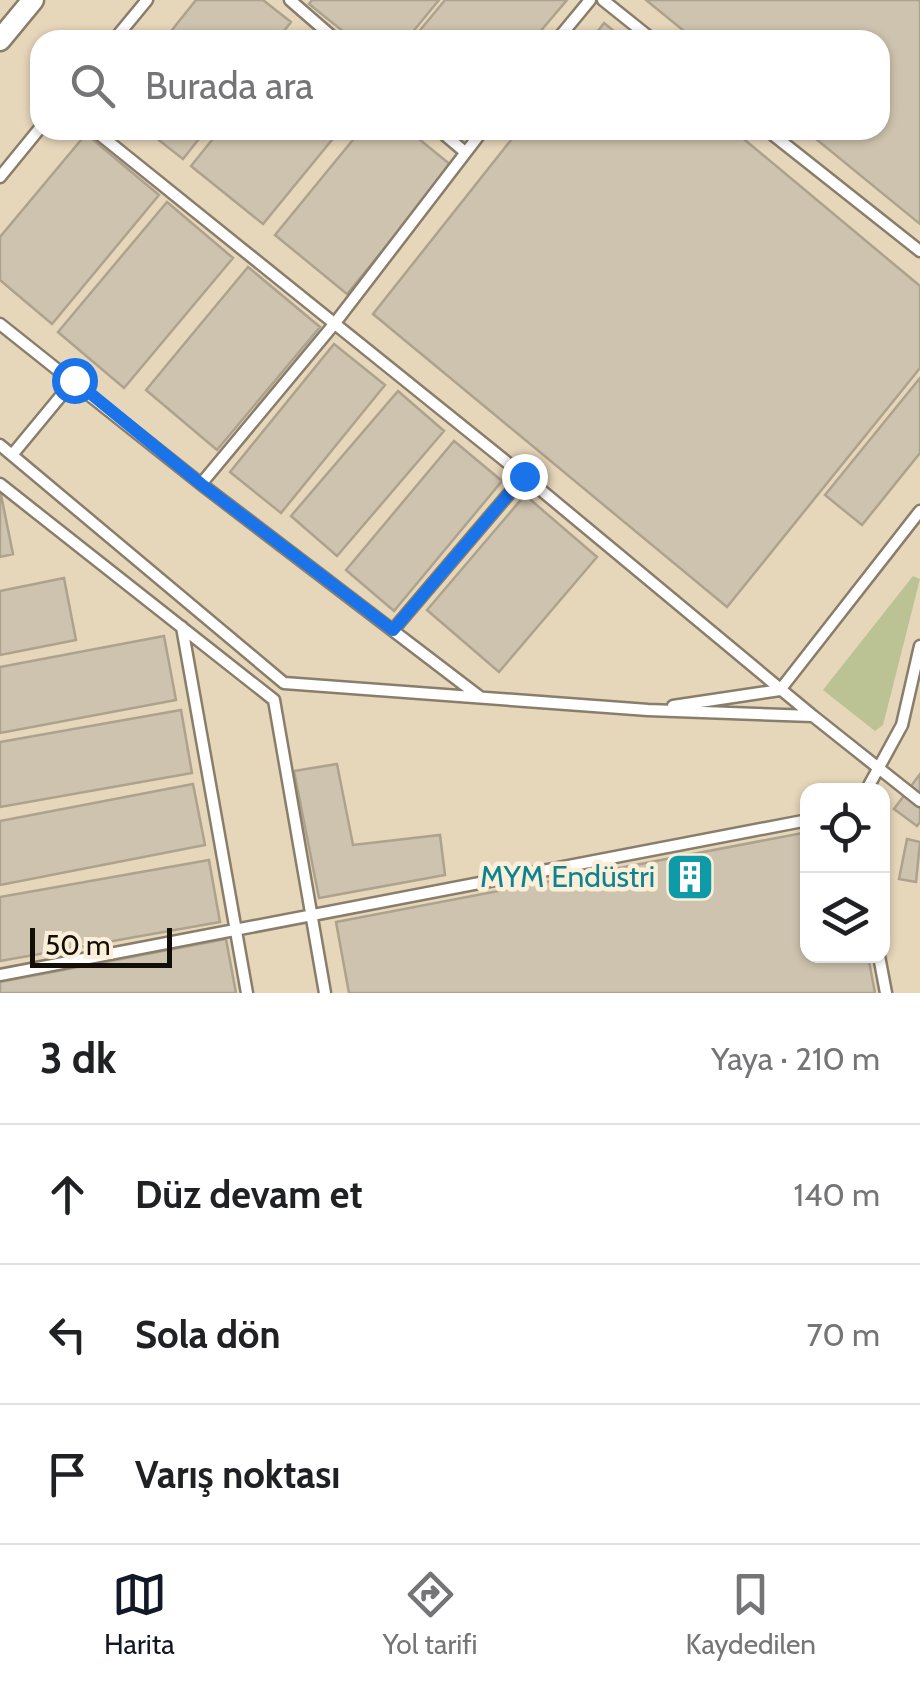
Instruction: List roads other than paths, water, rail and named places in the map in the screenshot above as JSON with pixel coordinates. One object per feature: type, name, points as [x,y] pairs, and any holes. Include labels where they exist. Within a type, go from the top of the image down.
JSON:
[{"type":"street","points":[[0,40],[33,0]]},
{"type":"lane","points":[[122,30],[147,0]]},
{"type":"lane","points":[[290,0],[324,30]]},
{"type":"lane","points":[[565,30],[590,0]]},
{"type":"lane","points":[[602,0],[640,30]]},
{"type":"lane","points":[[0,176],[30,140]]},
{"type":"lane","points":[[106,140],[920,801]]},
{"type":"lane","points":[[451,140],[465,152]]},
{"type":"lane","points":[[201,484],[336,324],[475,140]]},
{"type":"lane","points":[[780,140],[920,251]]},
{"type":"lane","points":[[0,324],[480,698]]},
{"type":"lane","points":[[12,455],[74,380]]},
{"type":"lane","points":[[0,445],[284,683],[648,710],[813,716]]},
{"type":"lane","points":[[393,630],[524,476]]},
{"type":"lane","points":[[0,484],[274,700],[325,993]]},
{"type":"lane","points":[[648,710],[780,690],[920,511]]},
{"type":"lane","points":[[182,627],[247,993]]},
{"type":"lane","points":[[870,783],[902,725],[920,646]]},
{"type":"lane","points":[[0,975],[800,821]]},
{"type":"lane","points":[[880,963],[886,993]]},
{"type":"place","name":"MYM Endüstri","points":[[690,877]]}]
